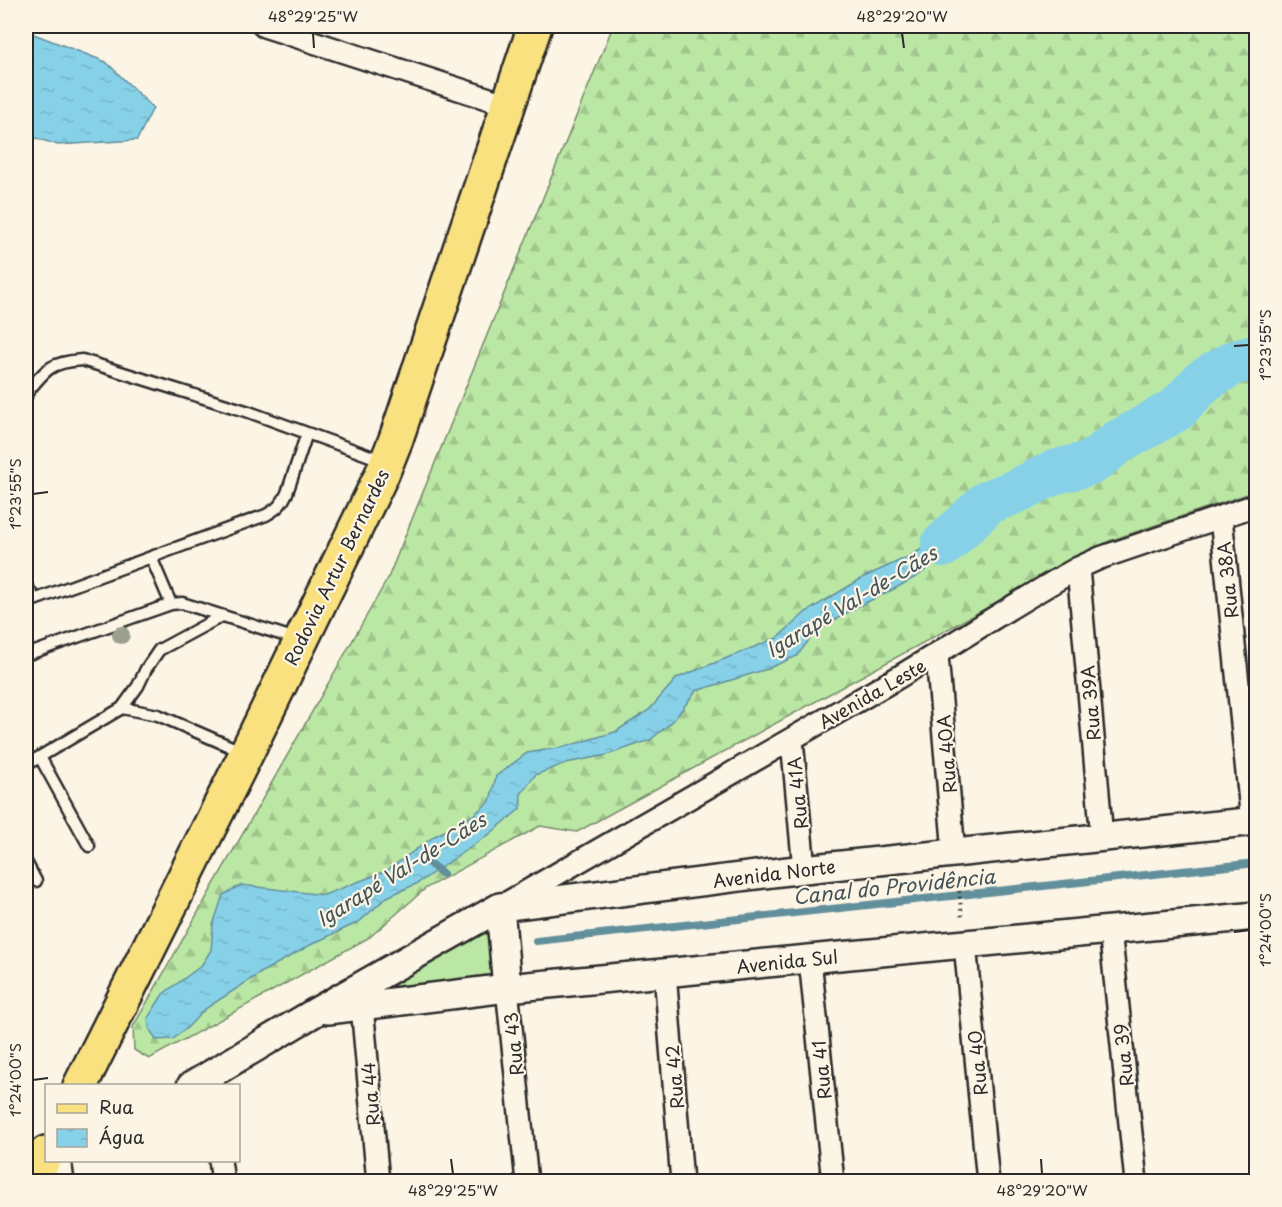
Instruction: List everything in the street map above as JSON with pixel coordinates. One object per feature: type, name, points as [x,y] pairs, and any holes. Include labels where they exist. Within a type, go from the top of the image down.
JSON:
[{"type":"main road","name":"Rodovia Artur Bernardes","points":[[81,1084],[246,754],[387,463],[535,26]]},
{"type":"main road","points":[[33,1182],[45,1156]]},
{"type":"street","points":[[264,26],[508,105]]},
{"type":"street","name":"Avenida Leste","points":[[500,907],[792,740],[1078,568],[1100,558],[1257,505]]},
{"type":"street","name":"Rua 38A","points":[[1221,517],[1254,821]]},
{"type":"street","name":"Rua 39A","points":[[1078,568],[1102,837]]},
{"type":"street","name":"Rua 40A","points":[[937,654],[956,865]]},
{"type":"street","name":"Rua 41A","points":[[792,740],[803,858]]},
{"type":"street","name":"Avenida Norte","points":[[205,1082],[317,1011],[500,907],[803,858],[956,865],[1102,837],[1254,821]]},
{"type":"street","name":"Rua 43","points":[[500,907],[527,1182]]},
{"type":"street","name":"Avenida Sul","points":[[317,1011],[507,988],[810,959],[964,934],[1110,929],[1257,916]]},
{"type":"street","name":"Rua 39","points":[[1110,929],[1136,1182]]},
{"type":"street","name":"Rua 40","points":[[964,934],[988,1182]]},
{"type":"street","name":"Rua 41","points":[[810,959],[833,1182]]},
{"type":"street","name":"Rua 42","points":[[665,973],[682,1182]]},
{"type":"street","name":"Rua 44","points":[[362,1006],[378,1182]]},
{"type":"street","points":[[60,1162],[63,1182]]},
{"type":"street","points":[[220,1162],[223,1182]]},
{"type":"lane","points":[[26,397],[44,372],[55,364],[68,360],[82,360],[249,412],[387,463]]},
{"type":"lane","points":[[26,585],[30,601],[276,510],[287,493],[307,433]]},
{"type":"lane","points":[[151,557],[171,604]]},
{"type":"lane","points":[[26,655],[171,604],[182,603],[302,640]]},
{"type":"lane","points":[[26,765],[122,708],[159,650],[222,616]]},
{"type":"lane","points":[[122,708],[158,715],[246,754]]},
{"type":"lane","points":[[40,757],[89,846]]},
{"type":"lane","points":[[26,862],[36,881]]},
{"type":"path","points":[[956,865],[964,934]]},
{"type":"green space","points":[[613,26],[1256,26],[1256,491],[1109,541],[577,832],[540,826],[426,888],[370,937],[149,1059],[134,1050],[133,1027],[388,578]]},
{"type":"green space","points":[[479,931],[488,935],[493,975],[490,979],[389,992],[389,986]]},
{"type":"water","points":[[26,31],[106,62],[153,108],[137,140],[58,145],[26,135]]},
{"type":"water","points":[[987,503],[961,543],[919,575],[816,631],[797,656],[767,669],[696,691],[673,721],[650,740],[607,755],[566,763],[535,775],[521,794],[520,809],[491,833],[418,883],[387,897],[359,922],[314,943],[262,972],[205,1009],[173,1039],[156,1040],[149,1028],[148,1018],[163,994],[201,966],[211,950],[213,925],[223,895],[241,885],[324,895],[386,871],[435,836],[472,816],[490,801],[496,776],[527,753],[564,747],[615,732],[649,710],[677,678],[777,638],[806,612],[864,577],[912,555]]},
{"type":"waterway","name":"Igarapé Val-de-Cães","points":[[943,545],[987,503],[1055,472],[1091,463],[1117,443],[1177,409],[1203,381],[1233,363],[1256,357]]},
{"type":"waterway","name":"Canal do Providência","points":[[536,941],[1256,863]]},
{"type":"waterway","points":[[430,864],[443,874]]}]
